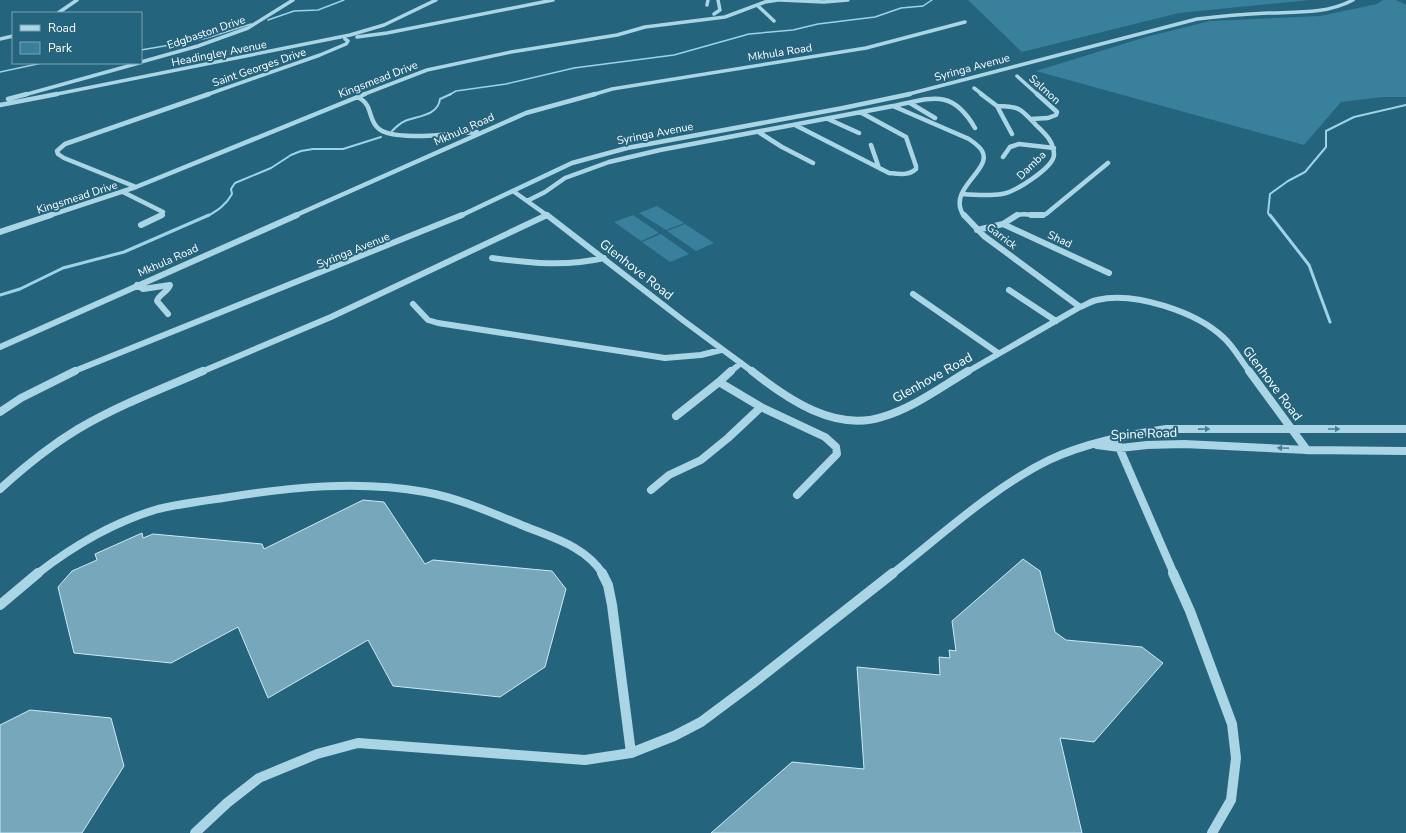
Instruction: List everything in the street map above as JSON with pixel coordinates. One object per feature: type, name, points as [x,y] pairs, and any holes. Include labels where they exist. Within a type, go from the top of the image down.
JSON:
[{"type":"street","points":[[59,12],[77,0]]},
{"type":"street","name":"Edgbaston Drive","points":[[142,62],[198,46],[248,28],[294,0]]},
{"type":"street","name":"Headingley Avenue","points":[[0,105],[343,38],[384,25],[436,0]]},
{"type":"street","points":[[343,38],[387,33],[553,0]]},
{"type":"street","points":[[707,5],[708,0]]},
{"type":"street","points":[[714,14],[720,10],[718,0]]},
{"type":"street","points":[[836,2],[842,0]]},
{"type":"street","name":"Kingsmead Drive","points":[[0,232],[136,187],[427,70],[449,64],[511,52],[617,35],[645,26],[717,18],[738,13],[768,1],[836,2],[848,0]]},
{"type":"street","name":"Syringa Avenue","points":[[0,412],[26,394],[61,377],[382,249],[465,214],[572,163],[614,151],[912,94],[1197,19],[1317,10],[1342,5],[1353,0]]},
{"type":"street","points":[[757,5],[774,21]]},
{"type":"street","name":"Mkhula Road","points":[[0,347],[526,113],[596,93],[866,48],[965,22]]},
{"type":"street","points":[[0,39],[12,36]]},
{"type":"street","name":"Saint Georges Drive","points":[[136,187],[64,158],[58,154],[57,151],[65,144],[320,55],[346,44],[348,41],[343,38]]},
{"type":"street","name":"Edgbaston Drive","points":[[0,102],[136,64]]},
{"type":"street","name":"Salmon","points":[[1017,76],[1057,112],[1056,115],[1048,118],[1030,118]]},
{"type":"street","points":[[974,88],[997,106],[1012,134]]},
{"type":"street","points":[[357,97],[366,102],[377,127],[387,133],[408,135],[482,132]]},
{"type":"street","points":[[527,201],[565,178],[609,162],[660,150],[938,97],[944,98],[966,111],[975,128]]},
{"type":"street","points":[[910,102],[935,118]]},
{"type":"street","points":[[893,106],[969,139],[984,152],[984,158],[978,171],[962,194],[959,205],[961,210],[977,230]]},
{"type":"street","name":"Damba","points":[[962,194],[997,196],[1018,190],[1053,160],[1054,148],[1051,140],[1021,109],[1016,106],[997,106]]},
{"type":"street","points":[[795,125],[878,168],[898,174],[909,173],[916,169],[906,137],[860,112]]},
{"type":"street","points":[[828,119],[859,133]]},
{"type":"street","points":[[760,132],[782,147],[813,163]]},
{"type":"street","points":[[1003,157],[1010,147],[1019,144],[1054,148]]},
{"type":"street","points":[[871,145],[878,168]]},
{"type":"street","name":"Garrick","points":[[977,230],[1003,224],[1020,214],[1041,216],[1046,214],[1108,163]]},
{"type":"street","points":[[122,192],[163,212],[159,218],[141,225]]},
{"type":"street","name":"Glenhove Road","points":[[513,192],[547,215],[604,258],[721,350],[798,404],[825,414],[852,419],[879,418],[905,408],[1080,307],[1097,300],[1117,298],[1140,300],[1184,312],[1206,324],[1224,338],[1307,450]]},
{"type":"street","points":[[0,489],[18,472],[44,452],[78,429],[134,401],[331,317],[547,215]]},
{"type":"street","name":"Shad","points":[[1003,224],[1109,273]]},
{"type":"street","name":"Garrick","points":[[977,230],[1080,307]]},
{"type":"street","points":[[492,258],[554,265],[578,263],[604,258]]},
{"type":"street","points":[[137,285],[143,289],[170,285],[170,289],[158,298],[157,301],[168,314]]},
{"type":"street","points":[[1008,290],[1056,320]]},
{"type":"street","points":[[913,294],[998,353]]},
{"type":"street","points":[[413,304],[428,320],[438,323],[665,358],[701,355],[721,350]]},
{"type":"street","points":[[676,416],[741,363]]},
{"type":"street","points":[[719,382],[761,407],[826,437],[836,447],[837,454],[797,496]]},
{"type":"street","points":[[651,490],[669,475],[701,460],[728,438],[761,407]]},
{"type":"street","name":"Spine Road","points":[[1097,445],[1115,438],[1166,429],[1406,429]]},
{"type":"street","points":[[1115,438],[1190,610],[1232,724],[1236,758],[1231,800],[1212,833]]},
{"type":"street","name":"Spine Road","points":[[1097,445],[1120,448],[1147,445],[1184,444],[1307,450],[1406,451]]},
{"type":"street","points":[[195,833],[227,803],[259,778],[317,754],[358,744],[585,760],[631,753],[674,736],[701,722],[752,684],[998,491],[1023,474],[1050,460],[1073,451],[1097,445]]},
{"type":"street","points":[[0,605],[46,566],[78,544],[114,526],[151,511],[290,487],[352,485],[390,487],[426,492],[518,524],[571,545],[586,553],[599,569],[608,584],[612,605],[631,753]]},
{"type":"green space","points":[[968,0],[1310,0],[1179,13],[1022,52]]},
{"type":"green space","points":[[1383,0],[1396,0],[1406,5],[1406,97],[1383,97],[1341,102],[1304,145],[1036,71],[1146,37],[1210,21],[1320,16],[1377,4]]},
{"type":"green space","points":[[657,206],[684,223],[666,230],[639,213]]},
{"type":"green space","points":[[633,215],[659,233],[641,241],[614,222]]},
{"type":"green space","points":[[685,224],[714,243],[696,251],[667,231]]},
{"type":"green space","points":[[661,234],[689,254],[670,262],[642,242]]},
{"type":"building","points":[[363,500],[384,502],[425,564],[433,560],[552,571],[566,589],[545,667],[500,697],[393,686],[368,640],[268,698],[238,627],[171,663],[74,653],[58,587],[72,571],[97,560],[95,554],[142,533],[143,538],[153,534],[262,544],[264,549]]},
{"type":"building","points":[[1023,559],[1040,571],[1055,632],[1066,640],[1142,647],[1163,663],[1094,742],[1060,738],[1082,833],[711,833],[792,762],[864,769],[857,667],[940,675],[939,657],[950,658],[949,650],[956,651],[952,621]]},
{"type":"building","points":[[30,710],[111,718],[124,766],[82,833],[0,833],[0,725]]},
{"type":"waterway","points":[[268,20],[294,11],[318,10],[344,0]]},
{"type":"waterway","points":[[450,95],[456,91],[506,84],[574,68],[674,55],[749,34],[793,30],[818,24],[875,17],[901,8],[923,6],[932,0]]},
{"type":"waterway","points":[[184,43],[207,38],[251,24]]},
{"type":"waterway","points":[[142,50],[176,44]]},
{"type":"waterway","points":[[0,72],[37,64]]},
{"type":"waterway","points":[[392,131],[403,122],[431,112],[438,105],[440,99],[450,95]]},
{"type":"waterway","points":[[1270,216],[1268,213],[1270,194],[1288,181],[1305,172],[1326,147],[1326,131],[1354,117],[1406,105]]},
{"type":"waterway","points":[[208,216],[227,201],[232,194],[231,189],[235,183],[271,168],[291,155],[301,151],[313,149],[343,149],[381,137]]},
{"type":"waterway","points":[[0,295],[20,289],[63,268],[124,252],[209,215]]},
{"type":"waterway","points":[[1270,215],[1309,265],[1330,322]]}]
